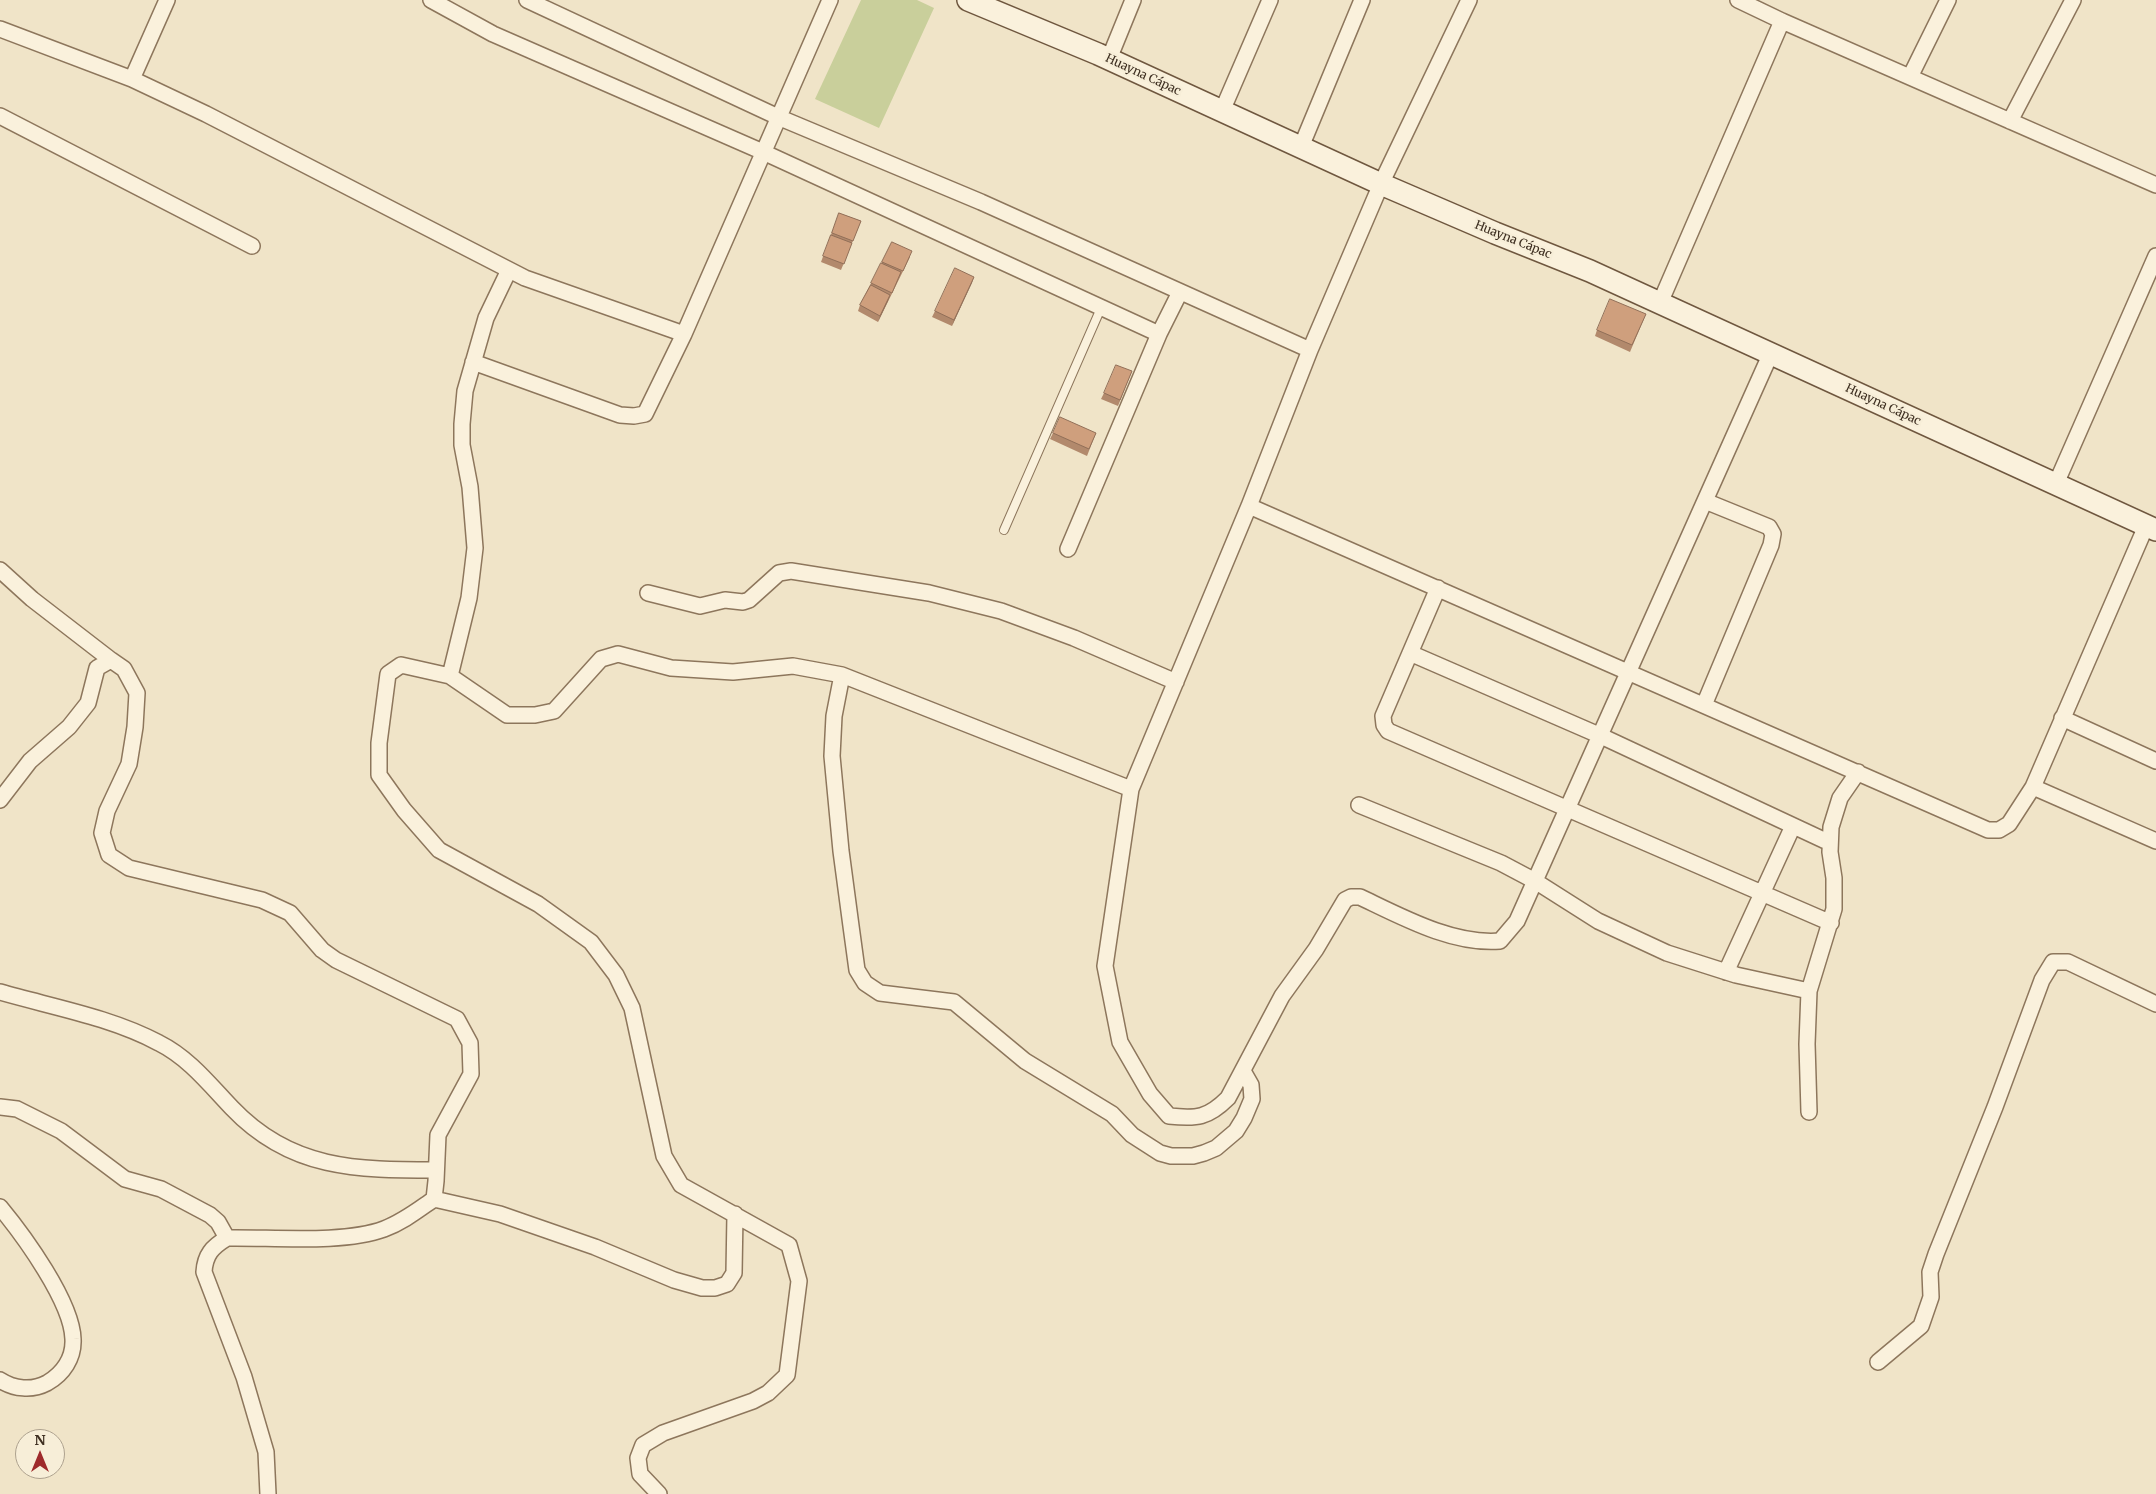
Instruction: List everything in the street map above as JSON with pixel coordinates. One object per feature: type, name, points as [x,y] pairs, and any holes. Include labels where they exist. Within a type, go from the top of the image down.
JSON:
[{"type":"street","points":[[132,79],[167,0]]},
{"type":"street","points":[[431,0],[493,34],[763,152],[1159,334]]},
{"type":"street","points":[[527,0],[778,117],[981,202],[1310,350]]},
{"type":"street","points":[[473,362],[620,415],[634,416],[645,414],[684,334],[830,0]]},
{"type":"street","name":"Huayna Cápac","points":[[968,0],[1109,59],[1381,184],[1495,234],[1590,271],[2151,528]]},
{"type":"street","points":[[1109,59],[1133,0]]},
{"type":"street","points":[[1222,111],[1270,0]]},
{"type":"street","points":[[1301,147],[1362,0]]},
{"type":"street","points":[[1469,0],[1381,184],[1310,350],[1249,506],[1132,789],[1105,966],[1120,1042],[1150,1094],[1169,1116],[1200,1117],[1216,1110],[1228,1098],[1282,996],[1316,949],[1345,900],[1351,897],[1360,897],[1410,922],[1482,942],[1500,940],[1517,920],[1630,672],[1771,353]]},
{"type":"street","points":[[1738,0],[2156,185]]},
{"type":"street","points":[[1910,77],[1948,0]]},
{"type":"street","points":[[2010,121],[2073,0]]},
{"type":"street","points":[[1660,303],[1782,21]]},
{"type":"street","points":[[0,29],[132,79],[206,114],[525,278],[684,334]]},
{"type":"street","points":[[0,116],[252,246]]},
{"type":"street","points":[[2056,486],[2156,256]]},
{"type":"street","points":[[450,676],[469,598],[475,548],[470,487],[462,445],[465,391],[486,318],[509,270]]},
{"type":"street","points":[[1068,549],[1159,334],[1180,292]]},
{"type":"street","points":[[1704,705],[1771,545],[1773,534],[1769,527],[1705,502]]},
{"type":"street","points":[[1249,506],[1988,830],[1999,830],[2009,824],[2033,787],[2062,718],[2151,528]]},
{"type":"street","points":[[0,570],[32,599],[124,669],[137,693],[135,728],[129,764],[107,811],[102,833],[109,855],[129,868],[262,900],[290,913],[322,950],[336,960],[457,1019],[470,1043],[471,1074],[438,1135],[434,1199]]},
{"type":"street","points":[[648,593],[700,606],[725,600],[742,602],[749,600],[779,573],[791,570],[891,586],[929,593],[1001,611],[1074,638],[1176,682]]},
{"type":"street","points":[[1438,588],[1383,716],[1384,725],[1388,731],[1831,923]]},
{"type":"street","points":[[1410,652],[1601,736],[1830,843]]},
{"type":"street","points":[[659,1494],[640,1474],[638,1458],[643,1445],[671,1430],[753,1401],[768,1393],[788,1375],[799,1281],[789,1245],[681,1185],[664,1156],[632,1008],[616,975],[591,942],[538,904],[440,850],[404,810],[379,775],[379,743],[388,674],[401,665],[450,676],[508,715],[534,715],[554,711],[601,659],[618,654],[671,668],[733,672],[793,666],[842,675],[1132,789]]},
{"type":"street","points":[[0,800],[30,761],[69,727],[79,715],[88,703],[97,668],[111,660]]},
{"type":"street","points":[[842,675],[834,716],[832,756],[841,851],[857,970],[865,983],[880,993],[954,1002],[1025,1060],[1112,1114],[1132,1134],[1160,1153],[1171,1156],[1188,1157],[1204,1153],[1216,1148],[1236,1131],[1252,1099],[1251,1086],[1243,1071]]},
{"type":"street","points":[[2062,718],[2156,761]]},
{"type":"street","points":[[1809,1112],[1807,1044],[1809,991],[1831,923],[1835,895],[1830,843],[1834,812],[1840,798],[1858,772]]},
{"type":"street","points":[[2033,787],[2156,841]]},
{"type":"street","points":[[1359,805],[1501,863],[1535,881],[1598,920],[1632,938],[1667,953],[1726,972],[1809,991]]},
{"type":"street","points":[[1726,972],[1793,826]]},
{"type":"street","points":[[1878,1362],[1921,1326],[1931,1297],[1930,1272],[1936,1254],[1995,1107],[2042,980],[2053,962],[2068,962],[2156,1004]]},
{"type":"street","points":[[0,992],[111,1024],[160,1043],[191,1065],[249,1124],[267,1137],[300,1155],[342,1167],[436,1170]]},
{"type":"street","points":[[0,1107],[17,1109],[61,1131],[126,1179],[161,1189],[210,1215],[218,1222],[227,1238]]},
{"type":"street","points":[[268,1494],[266,1452],[244,1377],[204,1272],[207,1257],[211,1250],[227,1238],[336,1237],[372,1233],[394,1225],[434,1199],[500,1214],[595,1247],[674,1280],[702,1288],[716,1288],[727,1284],[734,1273],[735,1214]]},
{"type":"street","points":[[0,1207],[24,1239],[61,1296],[74,1337],[72,1354],[68,1363],[55,1378],[46,1383],[25,1388],[8,1385],[0,1380]]},
{"type":"lane","points":[[1004,530],[1101,308]]},
{"type":"green space","points":[[861,0],[917,0],[934,8],[879,128],[815,99]]},
{"type":"building","points":[[839,213],[861,221],[853,241],[832,233]]},
{"type":"building","points":[[831,235],[852,243],[844,264],[823,256]]},
{"type":"building","points":[[892,242],[912,251],[903,271],[882,262]]},
{"type":"building","points":[[881,263],[901,272],[892,293],[871,283]]},
{"type":"building","points":[[955,268],[974,277],[954,320],[935,311]]},
{"type":"building","points":[[871,285],[890,295],[880,316],[860,305]]},
{"type":"building","points":[[1610,299],[1646,314],[1632,345],[1597,330]]},
{"type":"building","points":[[1116,365],[1132,371],[1120,400],[1104,393]]},
{"type":"building","points":[[1060,417],[1096,433],[1089,449],[1053,433]]}]
